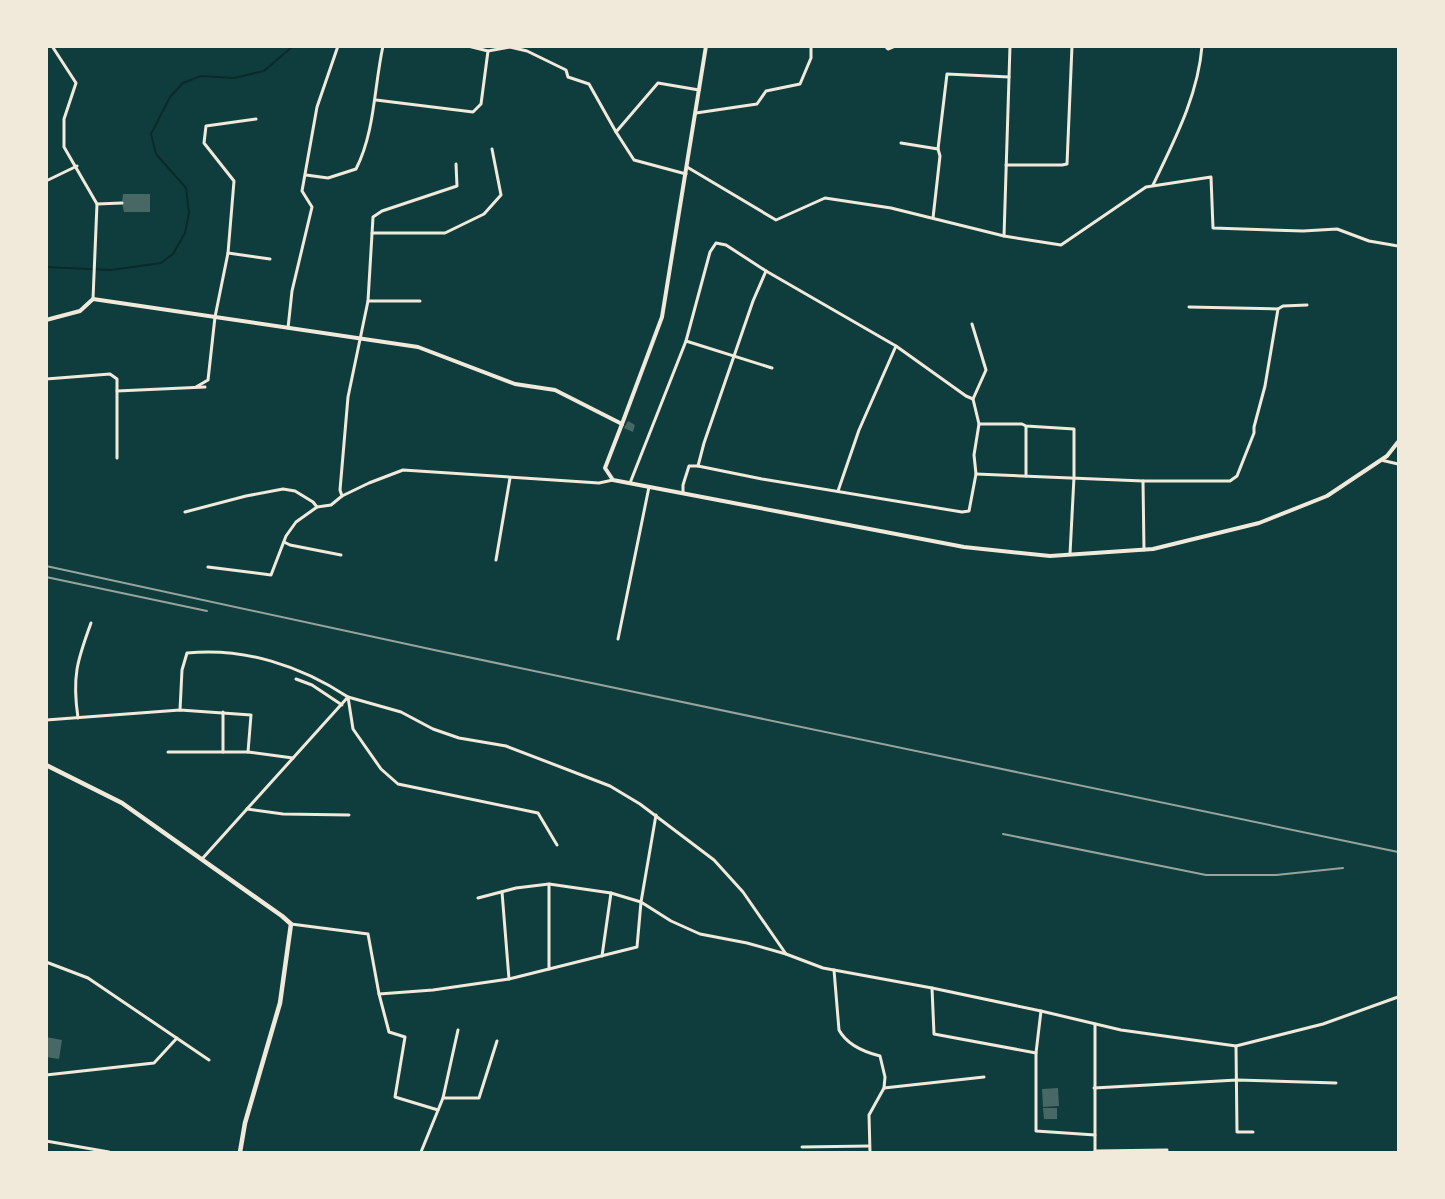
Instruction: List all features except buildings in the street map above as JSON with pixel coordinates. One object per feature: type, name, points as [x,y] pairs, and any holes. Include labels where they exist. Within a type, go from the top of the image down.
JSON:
[{"type":"main road","points":[[46,765],[122,802],[291,924],[280,1003],[245,1124],[240,1152]]},
{"type":"street","points":[[46,320],[80,311],[93,299],[97,204],[64,147],[64,119],[76,83],[52,46]]},
{"type":"street","points":[[288,328],[292,291],[312,207],[302,191],[317,107],[338,46]]},
{"type":"street","points":[[306,175],[328,178],[356,169],[362,158],[376,99],[376,79],[383,46]]},
{"type":"street","points":[[468,46],[488,51],[510,47],[527,51],[566,70],[568,77],[590,84],[634,160],[686,174]]},
{"type":"street","points":[[613,480],[605,468],[662,317],[706,46]]},
{"type":"street","points":[[696,113],[757,104],[766,91],[800,84],[811,58],[811,46]]},
{"type":"street","points":[[885,46],[891,49],[895,46]]},
{"type":"street","points":[[1004,236],[1010,46]]},
{"type":"street","points":[[1006,165],[1067,164],[1072,46]]},
{"type":"street","points":[[1153,186],[1181,127],[1200,67],[1202,46]]},
{"type":"street","points":[[376,99],[473,112],[481,104],[488,51]]},
{"type":"street","points":[[933,218],[947,74],[1009,76]]},
{"type":"street","points":[[616,132],[658,83],[699,90]]},
{"type":"street","points":[[196,387],[208,380],[215,317],[228,253],[234,181],[204,143],[206,126],[256,119]]},
{"type":"street","points":[[901,143],[938,149]]},
{"type":"street","points":[[372,233],[445,233],[484,214],[501,195],[492,149]]},
{"type":"street","points":[[342,496],[340,490],[348,397],[368,301],[372,217],[382,211],[457,186],[456,164]]},
{"type":"street","points":[[46,181],[77,166]]},
{"type":"street","points":[[687,167],[777,220],[825,198],[891,208],[1004,236],[1061,245],[1146,187],[1211,177],[1213,228],[1303,231],[1337,229],[1369,241],[1398,246]]},
{"type":"street","points":[[97,204],[122,203]]},
{"type":"street","points":[[630,483],[686,340],[710,252],[716,243],[726,245],[766,271],[896,346],[966,396],[974,399]]},
{"type":"street","points":[[228,253],[270,259]]},
{"type":"street","points":[[698,465],[714,412],[753,301],[766,271]]},
{"type":"street","points":[[93,299],[418,347],[515,384],[555,390],[622,424]]},
{"type":"street","points":[[368,301],[420,301]]},
{"type":"street","points":[[1189,307],[1278,309],[1283,306],[1307,305]]},
{"type":"street","points":[[976,474],[1143,481],[1230,481],[1237,476],[1254,433],[1265,386],[1278,309]]},
{"type":"street","points":[[683,493],[689,466],[698,465],[762,479],[962,512],[969,511],[976,474],[974,454],[979,424],[974,399],[986,370],[972,324]]},
{"type":"street","points":[[686,340],[772,368]]},
{"type":"street","points":[[838,491],[859,430],[896,346]]},
{"type":"street","points":[[46,379],[110,374],[117,379],[117,458]]},
{"type":"street","points":[[117,391],[205,387]]},
{"type":"street","points":[[979,424],[1022,424],[1074,429],[1070,554]]},
{"type":"street","points":[[1026,426],[1026,476]]},
{"type":"street","points":[[208,567],[271,574],[286,536],[296,522],[316,507],[331,506],[342,496],[403,470],[598,483],[613,480],[964,547],[1050,556],[1144,550],[1259,523],[1327,496],[1381,460],[1398,442]]},
{"type":"street","points":[[1381,460],[1398,464]]},
{"type":"street","points":[[496,560],[510,478]]},
{"type":"street","points":[[1143,481],[1144,550]]},
{"type":"street","points":[[618,639],[649,487]]},
{"type":"street","points":[[185,512],[283,489],[295,491],[314,502],[316,507]]},
{"type":"street","points":[[284,542],[341,555]]},
{"type":"street","points":[[78,718],[74,690],[78,660],[91,623]]},
{"type":"street","points":[[180,710],[182,670],[187,653],[206,651],[251,656],[287,665],[332,686],[348,697],[401,712],[433,729],[459,738],[506,746],[610,786],[656,815],[714,860],[743,892],[786,954]]},
{"type":"street","points":[[296,679],[312,685],[342,705]]},
{"type":"street","points":[[202,859],[348,697]]},
{"type":"street","points":[[348,697],[353,729],[381,769],[398,784],[538,813],[557,845]]},
{"type":"street","points":[[46,720],[180,710],[251,714],[248,752]]},
{"type":"street","points":[[223,712],[223,752]]},
{"type":"street","points":[[168,752],[248,752],[293,758]]},
{"type":"street","points":[[247,808],[283,814],[349,815]]},
{"type":"street","points":[[379,994],[434,990],[509,980],[637,946],[641,902],[656,815]]},
{"type":"street","points":[[549,884],[549,969]]},
{"type":"street","points":[[478,898],[516,888],[549,884],[611,893],[641,902],[671,921],[700,934],[747,943],[823,968],[932,988],[1121,1030],[1236,1046],[1323,1024],[1398,997]]},
{"type":"street","points":[[502,892],[509,980]]},
{"type":"street","points":[[602,956],[611,893]]},
{"type":"street","points":[[291,924],[368,934],[379,994],[389,1032],[405,1036],[395,1097],[438,1110]]},
{"type":"street","points":[[46,963],[88,978],[209,1060]]},
{"type":"street","points":[[834,970],[839,1030],[842,1036],[862,1051],[880,1056],[885,1077],[884,1088],[869,1115],[870,1152]]},
{"type":"street","points":[[932,988],[934,1034],[1036,1053]]},
{"type":"street","points":[[1041,1011],[1036,1053],[1036,1131],[1095,1135]]},
{"type":"street","points":[[1095,1024],[1095,1152],[1167,1150]]},
{"type":"street","points":[[422,1152],[442,1098],[459,1030]]},
{"type":"street","points":[[46,1075],[154,1063],[177,1037]]},
{"type":"street","points":[[442,1098],[479,1098],[497,1041]]},
{"type":"street","points":[[1236,1046],[1237,1132],[1253,1132]]},
{"type":"street","points":[[884,1088],[984,1077]]},
{"type":"street","points":[[1094,1088],[1237,1080],[1336,1083]]},
{"type":"street","points":[[46,1141],[109,1152]]},
{"type":"street","points":[[802,1147],[869,1146]]},
{"type":"waterway","points":[[46,267],[111,270],[161,263],[173,254],[185,233],[189,213],[186,188],[156,154],[151,134],[170,97],[183,83],[201,76],[234,78],[264,71],[293,46]]},
{"type":"railway","points":[[46,566],[439,651],[1398,852]]},
{"type":"railway","points":[[46,577],[207,611]]},
{"type":"railway","points":[[1003,834],[1206,875],[1276,875],[1343,868]]}]
